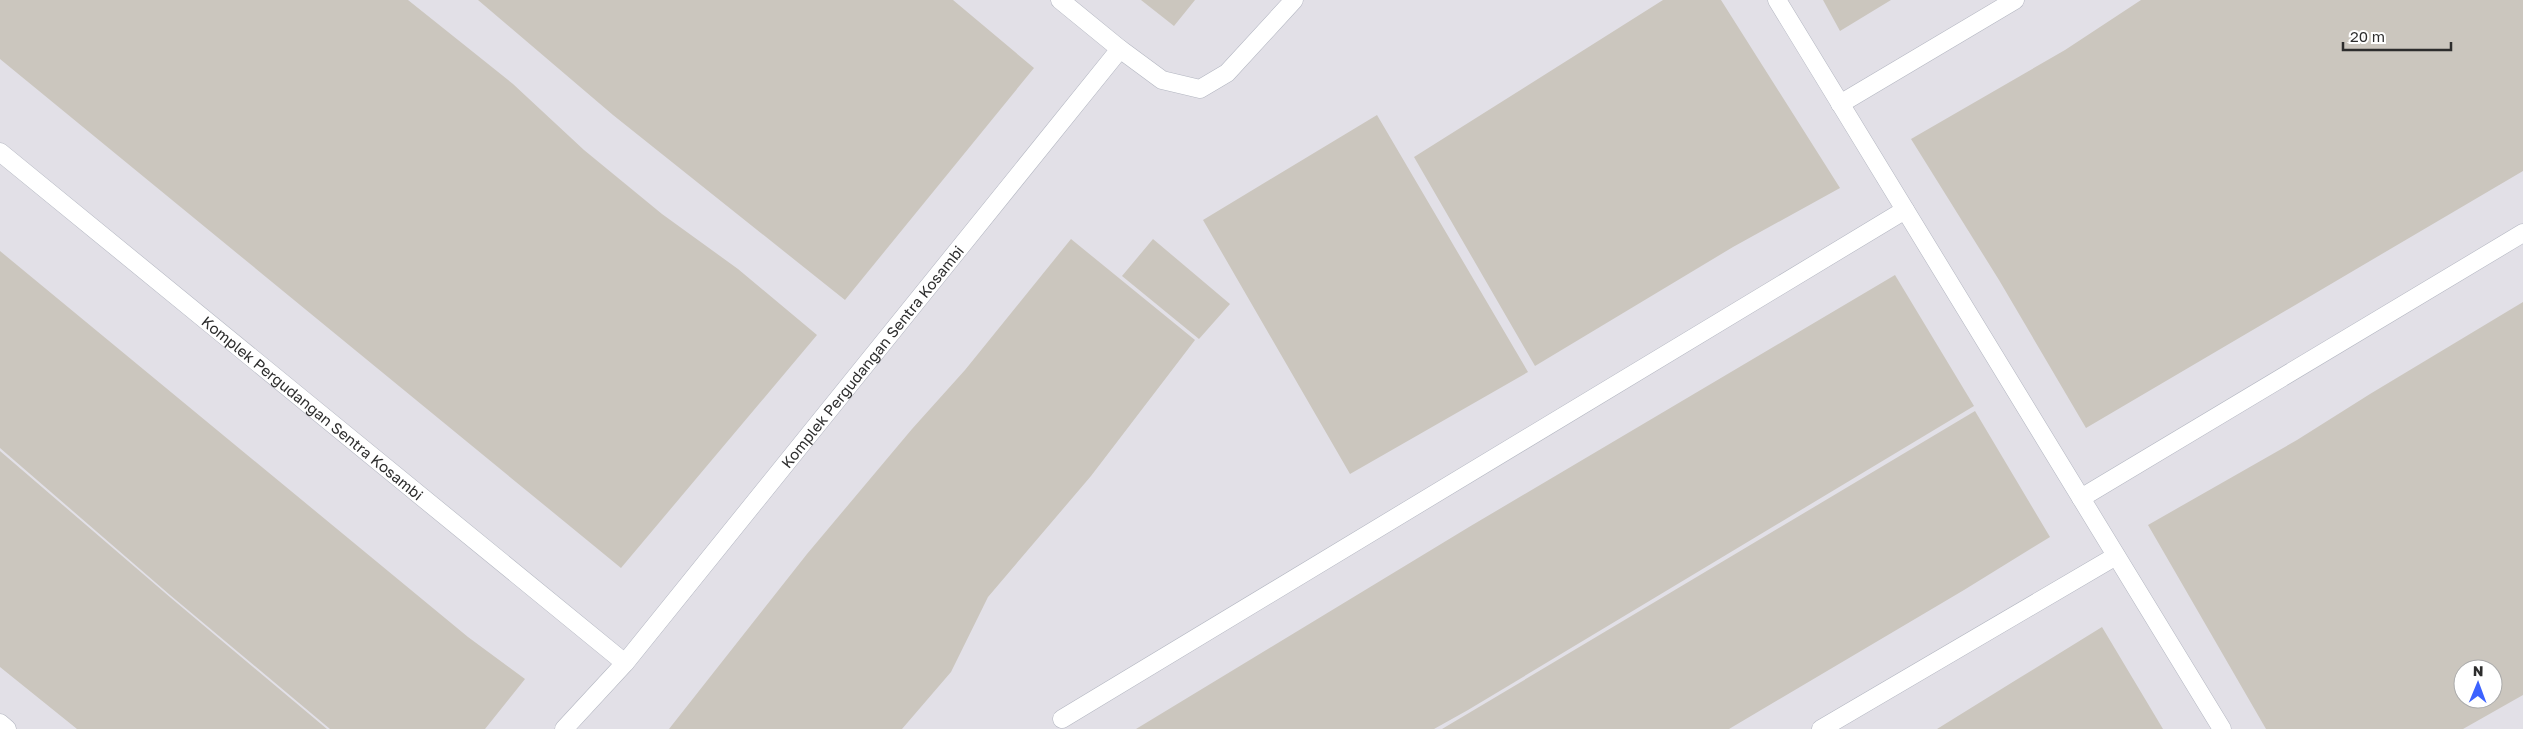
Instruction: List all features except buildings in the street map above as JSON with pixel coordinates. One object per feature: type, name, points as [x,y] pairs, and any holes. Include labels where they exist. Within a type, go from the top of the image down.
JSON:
[{"type":"lane","points":[[1060,0],[1120,49],[1162,80],[1200,89],[1227,73],[1294,0]]},
{"type":"lane","points":[[1777,0],[2222,729]]},
{"type":"lane","points":[[1840,104],[2015,0]]},
{"type":"lane","name":"Komplek Pergudangan Sentra Kosambi","points":[[564,729],[625,663],[1120,49]]},
{"type":"lane","name":"Komplek Pergudangan Sentra Kosambi","points":[[0,152],[625,663]]},
{"type":"lane","points":[[1062,719],[1905,210]]},
{"type":"lane","points":[[2081,498],[2523,233]]},
{"type":"lane","points":[[1822,729],[2116,556]]},
{"type":"lane","points":[[0,724],[7,729]]},
{"type":"shaded area","points":[[0,0],[2523,0],[2523,729],[0,729]]}]
